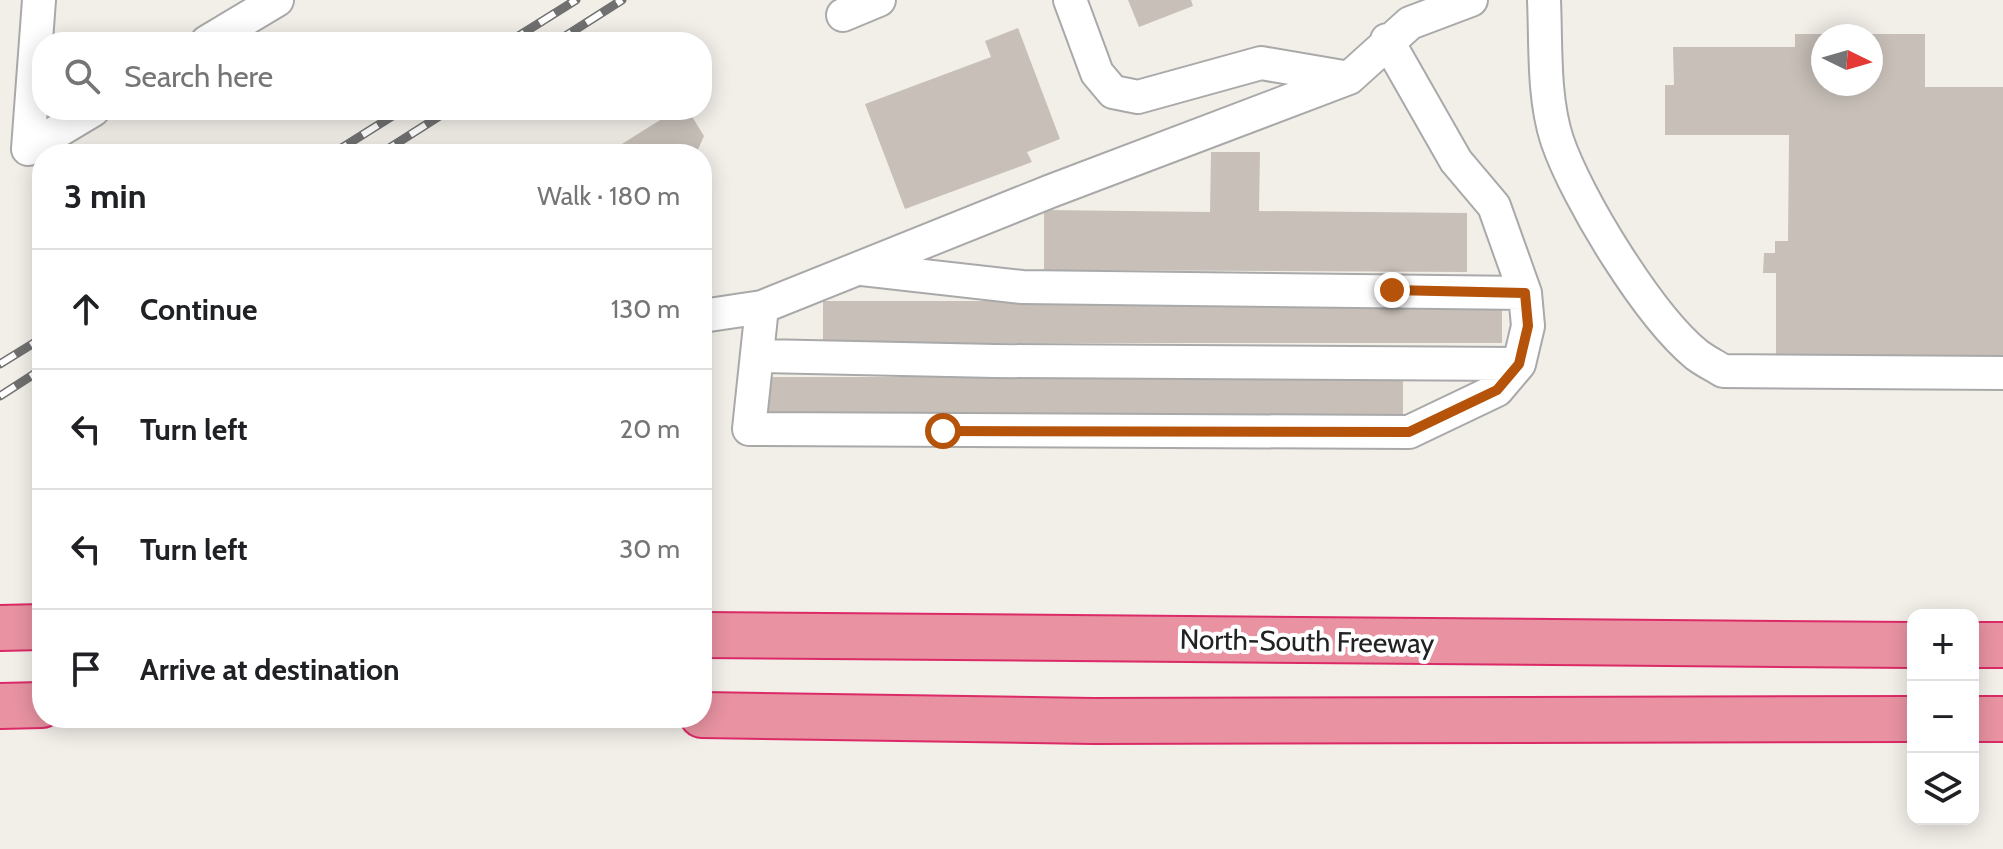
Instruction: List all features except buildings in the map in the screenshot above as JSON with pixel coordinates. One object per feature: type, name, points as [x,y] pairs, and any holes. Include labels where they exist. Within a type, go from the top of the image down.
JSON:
[{"type":"highway","points":[[0,628],[32,627]]},
{"type":"highway","name":"North-South Freeway","points":[[712,635],[1907,645]]},
{"type":"highway","points":[[1979,645],[2003,645]]},
{"type":"highway","points":[[0,706],[32,705]]},
{"type":"highway","points":[[712,715],[1093,721],[1907,719]]},
{"type":"highway","points":[[1979,719],[2003,719]]},
{"type":"street","points":[[37,32],[39,0]]},
{"type":"street","points":[[224,32],[277,0]]},
{"type":"street","points":[[843,15],[879,0]]},
{"type":"street","points":[[1070,0],[1097,73],[1113,92],[1138,97],[1261,63],[1349,78]]},
{"type":"street","points":[[712,314],[762,307],[1051,191],[1349,78],[1387,40],[1410,23],[1471,0]]},
{"type":"street","points":[[1544,0],[1550,100],[1563,152],[1615,250],[1659,313],[1698,356],[1723,371],[2003,373]]},
{"type":"street","points":[[762,307],[749,429],[1409,432],[1497,390],[1519,364],[1528,326],[1525,293],[1494,206],[1456,161],[1387,40]]},
{"type":"street","points":[[32,95],[28,149],[32,147]]},
{"type":"street","points":[[36,144],[76,120]]},
{"type":"street","points":[[858,268],[1022,287],[1525,293]]},
{"type":"street","points":[[757,356],[995,361],[1519,364]]},
{"type":"railway","points":[[525,32],[576,0]]},
{"type":"railway","points":[[572,32],[622,0]]},
{"type":"railway","points":[[348,144],[386,120]]},
{"type":"railway","points":[[396,144],[433,120]]},
{"type":"railway","points":[[0,364],[32,344]]},
{"type":"railway","points":[[0,396],[32,375]]},
{"type":"route","points":[[943,431],[1409,432],[1452,415],[1497,390],[1519,364],[1528,326],[1525,293],[1392,290]]}]
